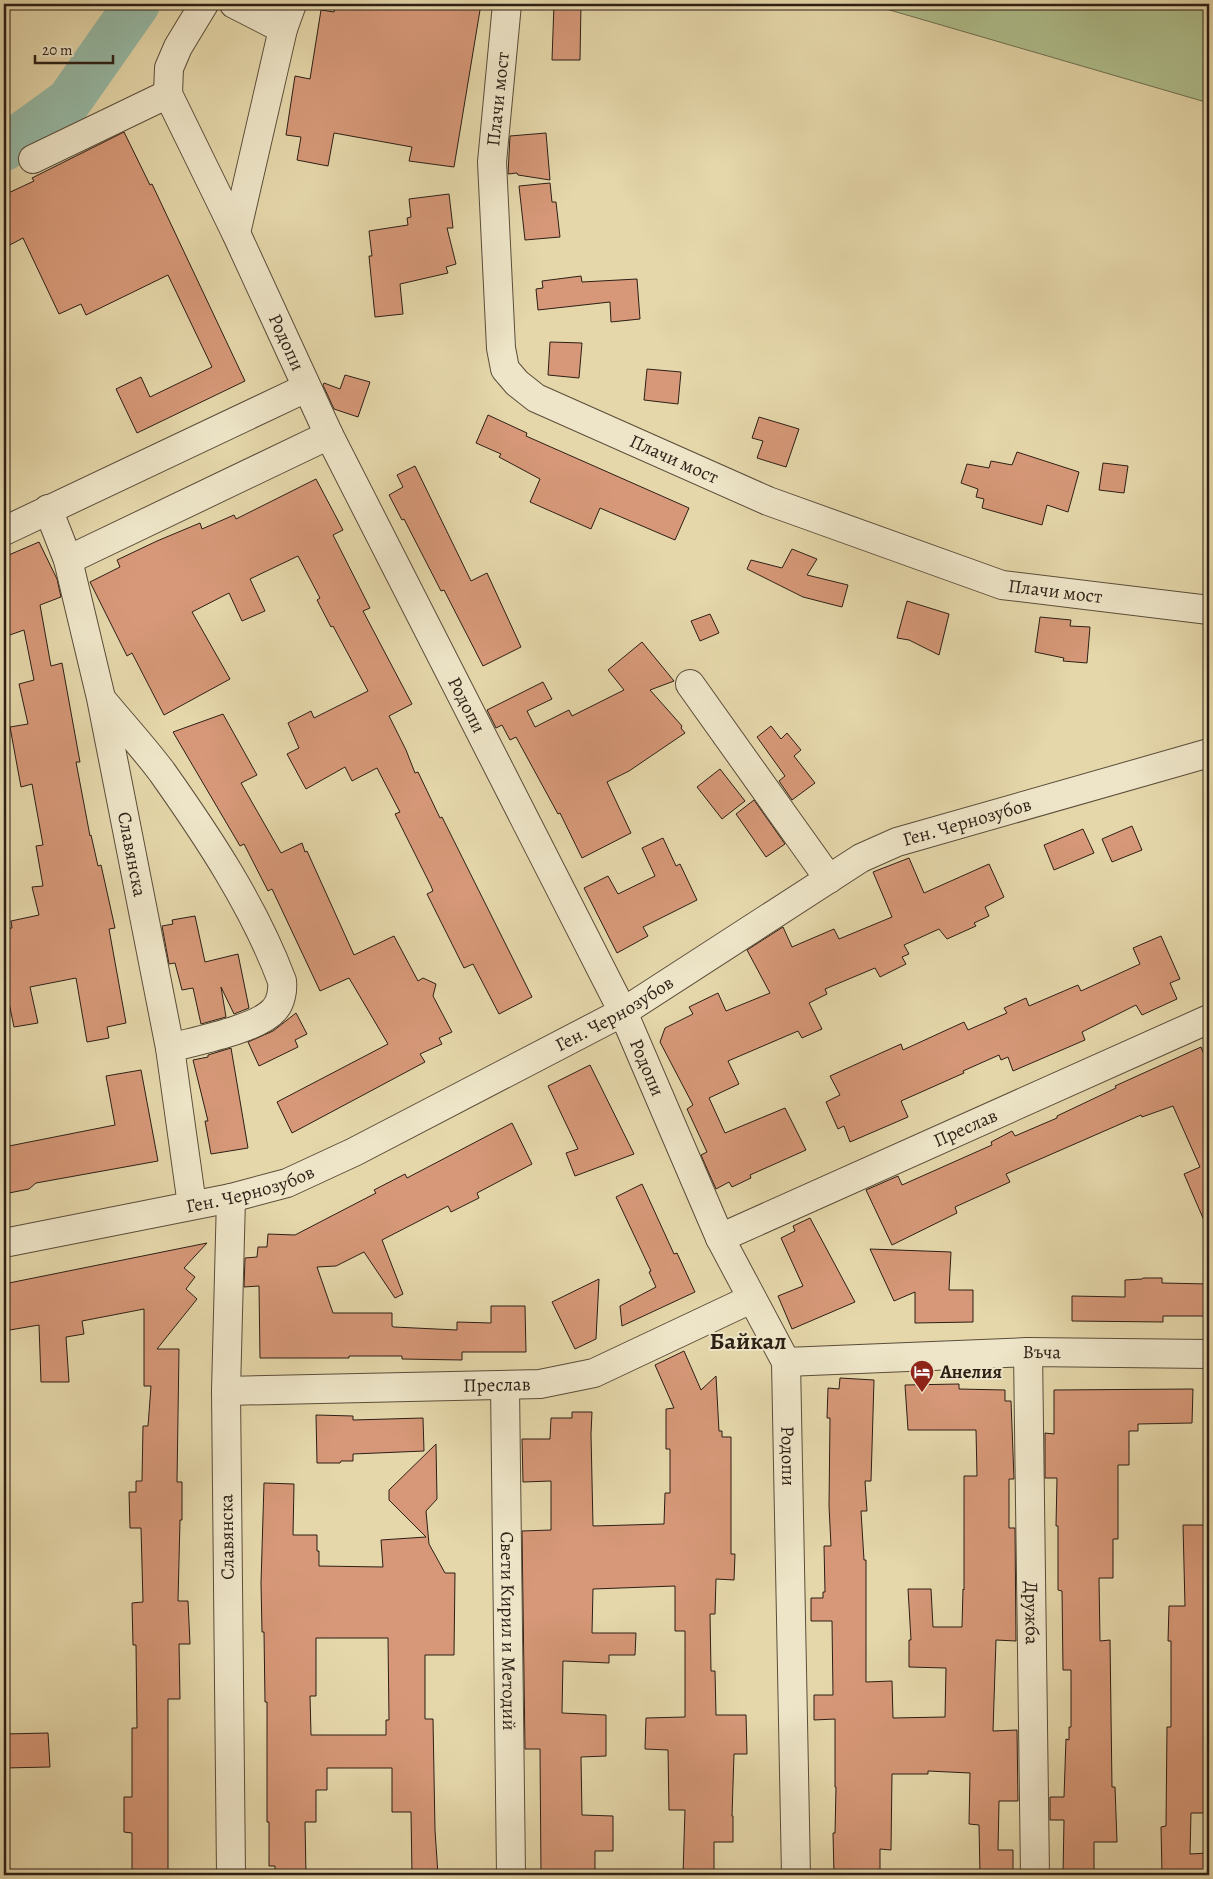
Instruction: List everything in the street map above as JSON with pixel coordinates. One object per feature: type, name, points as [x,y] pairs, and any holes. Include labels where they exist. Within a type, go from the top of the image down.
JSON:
[{"type":"street","name":"Родопи","points":[[204,4],[178,47],[169,68],[168,94],[236,233],[329,435],[623,1012],[720,1238],[786,1362],[796,1875]]},
{"type":"street","points":[[234,4],[287,16],[236,233]]},
{"type":"street","name":"Плачи мост","points":[[507,4],[492,162],[501,348],[505,369],[516,383],[536,398],[768,501],[1002,585],[1209,610]]},
{"type":"street","points":[[34,160],[168,94]]},
{"type":"street","points":[[4,531],[306,388]]},
{"type":"street","points":[[68,560],[329,435]]},
{"type":"street","name":"Славянска","points":[[48,510],[68,560],[100,698],[170,1048],[192,1205]]},
{"type":"street","points":[[690,684],[829,879]]},
{"type":"street","points":[[100,698],[161,771],[219,857],[253,918],[282,981],[282,989],[275,1009],[267,1016],[223,1034],[170,1048]]},
{"type":"street","name":"Ген. Чернозубов","points":[[4,1242],[231,1198],[287,1183],[354,1152],[623,1012],[861,858],[897,842],[1209,753]]},
{"type":"street","name":"Преслав","points":[[720,1238],[1209,1019]]},
{"type":"street","name":"Славянска","points":[[230,1875],[226,1391],[231,1198]]},
{"type":"street","name":"Преслав","points":[[226,1391],[540,1384],[594,1373],[751,1299]]},
{"type":"street","name":"Въча","points":[[786,1362],[1028,1352],[1209,1354]]},
{"type":"street","name":"Дружба","points":[[1028,1352],[1035,1875]]},
{"type":"street","name":"Свети Кирил и Методий","points":[[505,1386],[512,1875]]},
{"type":"green space","points":[[869,4],[1209,4],[1209,103]]},
{"type":"building","points":[[336,4],[481,4],[454,167],[409,161],[412,147],[334,133],[328,166],[297,160],[301,137],[286,135],[295,76],[310,79],[321,10],[334,12]]},
{"type":"building","points":[[554,4],[581,4],[580,60],[552,60]]},
{"type":"building","points":[[124,132],[150,185],[152,184],[245,381],[137,433],[116,389],[141,377],[150,397],[212,367],[168,275],[86,315],[81,304],[59,314],[23,238],[4,248],[4,195],[34,181],[32,178]]},
{"type":"building","points":[[546,133],[550,180],[518,175],[517,173],[508,174],[510,136]]},
{"type":"building","points":[[550,183],[552,202],[556,202],[560,237],[525,240],[519,186]]},
{"type":"building","points":[[449,194],[453,228],[447,228],[456,264],[446,267],[448,273],[400,284],[403,314],[375,317],[369,256],[372,256],[369,231],[408,225],[407,218],[411,217],[409,199]]},
{"type":"building","points":[[581,276],[582,282],[637,279],[640,319],[611,322],[610,302],[538,310],[536,289],[543,288],[542,281]]},
{"type":"building","points":[[550,342],[582,343],[579,378],[548,375]]},
{"type":"building","points":[[647,369],[681,372],[678,404],[644,400]]},
{"type":"building","points":[[345,375],[370,382],[358,417],[334,409],[323,385],[324,383],[340,389]]},
{"type":"building","points":[[488,415],[527,433],[526,436],[689,508],[675,540],[600,508],[591,529],[530,502],[540,479],[499,457],[501,454],[476,443]]},
{"type":"building","points":[[759,417],[799,429],[786,467],[757,458],[763,441],[752,438]]},
{"type":"building","points":[[1017,452],[1079,472],[1068,512],[1047,505],[1042,525],[982,508],[984,499],[976,497],[978,489],[961,483],[967,464],[989,468],[991,461],[1012,465]]},
{"type":"building","points":[[1103,463],[1128,466],[1124,493],[1099,490]]},
{"type":"building","points":[[415,466],[471,581],[487,573],[521,647],[483,666],[444,590],[441,591],[404,519],[402,520],[389,495],[403,487],[397,475]]},
{"type":"building","points":[[316,479],[343,530],[333,535],[370,608],[363,611],[412,704],[389,716],[415,773],[418,772],[440,818],[442,817],[532,997],[499,1014],[473,964],[464,968],[427,894],[433,891],[395,814],[400,812],[377,768],[352,781],[345,767],[306,789],[287,754],[299,748],[288,723],[311,711],[314,718],[368,691],[317,600],[320,598],[298,556],[250,579],[265,611],[242,621],[229,593],[192,612],[230,679],[164,715],[132,653],[127,656],[90,582],[120,567],[117,560],[157,541],[200,523],[202,529],[234,515],[236,519]]},
{"type":"building","points":[[39,542],[57,579],[61,597],[40,605],[51,666],[62,663],[80,762],[76,762],[90,836],[98,866],[101,865],[115,928],[109,929],[126,1023],[107,1027],[109,1038],[87,1042],[76,978],[30,987],[38,1023],[14,1027],[8,998],[4,1000],[4,929],[12,928],[11,921],[39,915],[32,887],[43,886],[36,846],[43,845],[32,784],[21,787],[10,727],[28,724],[19,684],[34,680],[24,630],[4,637],[4,557]]},
{"type":"building","points":[[792,549],[817,559],[807,575],[848,585],[842,607],[803,597],[747,569],[751,560],[782,568]]},
{"type":"building","points":[[907,601],[949,614],[939,655],[909,640],[897,638]]},
{"type":"building","points":[[710,614],[719,633],[700,641],[691,621]]},
{"type":"building","points":[[1040,617],[1071,620],[1070,626],[1090,627],[1087,663],[1063,661],[1064,658],[1035,652]]},
{"type":"building","points":[[642,642],[674,681],[650,690],[682,726],[681,728],[685,733],[629,771],[607,782],[631,833],[582,858],[560,813],[558,814],[516,737],[510,740],[502,725],[496,728],[487,710],[543,682],[552,699],[527,711],[535,727],[569,710],[572,716],[624,690],[608,670]]},
{"type":"building","points":[[223,714],[257,775],[241,783],[281,853],[302,843],[354,955],[394,936],[418,981],[423,978],[436,984],[433,996],[452,1032],[439,1038],[442,1044],[420,1054],[425,1062],[292,1133],[277,1102],[388,1044],[349,978],[320,991],[272,889],[268,891],[244,844],[240,846],[173,732]]},
{"type":"building","points":[[771,726],[781,739],[787,733],[801,750],[794,756],[815,783],[792,800],[779,781],[785,776],[757,737]]},
{"type":"building","points":[[720,769],[745,801],[722,819],[697,787]]},
{"type":"building","points":[[754,800],[785,844],[766,857],[736,814]]},
{"type":"building","points":[[1132,826],[1142,850],[1112,862],[1102,839]]},
{"type":"building","points":[[1083,829],[1094,853],[1054,870],[1044,845]]},
{"type":"building","points":[[663,838],[676,866],[680,864],[697,900],[643,927],[648,936],[617,953],[584,888],[608,876],[618,894],[655,876],[642,848]]},
{"type":"building","points":[[909,858],[924,893],[989,864],[1004,897],[985,907],[989,916],[974,923],[976,926],[947,939],[939,929],[904,945],[909,954],[902,957],[906,964],[880,977],[875,968],[825,989],[827,994],[809,1003],[822,1029],[802,1038],[798,1031],[728,1061],[739,1084],[709,1098],[725,1133],[785,1108],[806,1150],[750,1175],[751,1178],[732,1187],[729,1182],[716,1189],[701,1155],[707,1152],[687,1109],[693,1105],[660,1042],[665,1028],[693,1014],[689,1007],[718,993],[726,1011],[770,993],[747,950],[783,927],[792,947],[834,929],[839,939],[892,917],[873,872]]},
{"type":"building","points":[[195,916],[205,962],[238,954],[249,1008],[234,1014],[221,987],[226,1017],[201,1024],[193,988],[182,990],[175,963],[169,964],[162,926],[173,924],[172,920]]},
{"type":"building","points":[[1161,936],[1180,979],[1170,983],[1177,999],[1142,1015],[1136,1005],[1082,1032],[1085,1040],[1013,1071],[1008,1057],[1001,1060],[999,1055],[901,1101],[908,1117],[850,1142],[844,1126],[838,1129],[826,1102],[840,1095],[830,1076],[901,1044],[903,1050],[964,1022],[968,1030],[1007,1013],[1004,1008],[1026,998],[1029,1006],[1078,985],[1081,991],[1140,964],[1133,948]]},
{"type":"building","points":[[296,1013],[307,1034],[295,1040],[298,1047],[259,1066],[248,1042],[273,1031]]},
{"type":"building","points":[[1201,1047],[1209,1067],[1209,1232],[1184,1174],[1200,1167],[1173,1106],[1142,1117],[1141,1115],[1006,1174],[1010,1182],[955,1207],[957,1213],[892,1245],[866,1190],[898,1176],[902,1185],[992,1145],[991,1142],[1012,1131],[1015,1136],[1057,1118],[1057,1116],[1116,1088],[1115,1086]]},
{"type":"building","points":[[231,1048],[248,1148],[211,1154],[205,1121],[208,1121],[193,1060],[208,1057],[208,1055]]},
{"type":"building","points":[[590,1065],[634,1154],[575,1176],[566,1153],[578,1149],[548,1086]]},
{"type":"building","points":[[141,1070],[158,1161],[36,1183],[29,1189],[4,1194],[4,1147],[115,1125],[106,1076]]},
{"type":"building","points":[[512,1123],[532,1164],[477,1193],[479,1198],[451,1212],[448,1206],[382,1240],[403,1294],[395,1298],[364,1252],[336,1266],[317,1267],[333,1313],[392,1313],[392,1326],[394,1327],[457,1330],[457,1322],[491,1323],[491,1306],[525,1306],[526,1352],[462,1352],[462,1360],[402,1359],[402,1356],[260,1358],[259,1286],[244,1287],[245,1258],[257,1257],[258,1247],[267,1247],[268,1234],[295,1235],[376,1193],[374,1190],[405,1174],[407,1178]]},
{"type":"building","points":[[642,1184],[674,1254],[677,1253],[695,1292],[622,1326],[620,1306],[656,1287],[649,1272],[651,1271],[616,1197]]},
{"type":"building","points":[[810,1218],[855,1302],[792,1329],[778,1296],[803,1286],[781,1238],[795,1231],[793,1226]]},
{"type":"building","points":[[207,1243],[184,1268],[195,1277],[186,1289],[197,1299],[157,1349],[179,1349],[177,1482],[182,1482],[182,1520],[180,1520],[178,1601],[188,1601],[190,1644],[179,1644],[180,1699],[168,1699],[168,1875],[132,1875],[132,1833],[124,1832],[124,1797],[132,1797],[132,1728],[137,1728],[136,1645],[133,1645],[132,1603],[143,1602],[141,1528],[130,1528],[129,1492],[136,1492],[136,1481],[142,1481],[143,1426],[148,1426],[151,1386],[144,1386],[144,1309],[82,1321],[84,1334],[66,1337],[69,1382],[41,1382],[39,1325],[4,1331],[4,1284]]},
{"type":"building","points":[[870,1249],[951,1252],[949,1290],[973,1290],[973,1322],[915,1323],[915,1292],[894,1301]]},
{"type":"building","points":[[1162,1278],[1162,1283],[1209,1284],[1209,1316],[1163,1316],[1163,1322],[1072,1321],[1072,1296],[1125,1297],[1125,1280]]},
{"type":"building","points":[[599,1279],[596,1339],[575,1349],[552,1302]]},
{"type":"building","points":[[684,1351],[701,1390],[716,1376],[719,1431],[722,1431],[722,1437],[731,1437],[731,1554],[735,1554],[734,1580],[716,1579],[715,1614],[710,1614],[711,1671],[715,1671],[716,1715],[746,1715],[747,1754],[734,1754],[733,1842],[714,1842],[714,1875],[683,1875],[685,1810],[669,1810],[668,1750],[645,1749],[646,1718],[685,1717],[685,1631],[675,1631],[675,1586],[593,1589],[592,1633],[636,1633],[635,1655],[609,1655],[609,1663],[563,1661],[562,1713],[606,1715],[606,1756],[581,1757],[582,1815],[613,1816],[613,1851],[595,1851],[595,1873],[589,1875],[541,1875],[540,1749],[525,1749],[522,1531],[551,1530],[551,1481],[523,1482],[522,1439],[550,1439],[551,1418],[572,1418],[572,1412],[592,1412],[593,1526],[664,1524],[665,1493],[670,1493],[670,1449],[666,1449],[666,1409],[674,1408],[655,1365]]},
{"type":"building","points":[[840,1378],[874,1380],[871,1481],[865,1481],[867,1511],[861,1511],[864,1560],[866,1560],[866,1682],[892,1681],[893,1718],[945,1717],[946,1668],[909,1667],[909,1640],[911,1640],[908,1589],[931,1589],[933,1627],[962,1627],[964,1590],[964,1476],[977,1476],[976,1430],[908,1430],[905,1385],[959,1384],[959,1389],[1005,1390],[1005,1401],[1011,1401],[1014,1479],[1009,1479],[1009,1528],[1015,1528],[1016,1641],[996,1640],[993,1731],[1017,1730],[1018,1801],[999,1801],[998,1850],[1013,1850],[1013,1875],[980,1875],[979,1825],[969,1824],[970,1773],[928,1771],[928,1774],[892,1774],[891,1850],[880,1849],[880,1875],[834,1875],[835,1719],[814,1720],[814,1695],[833,1695],[832,1621],[811,1621],[811,1598],[823,1598],[823,1592],[825,1592],[824,1546],[831,1546],[829,1506],[830,1418],[827,1418],[828,1388],[839,1389]]},
{"type":"building","points":[[1193,1389],[1192,1423],[1138,1424],[1138,1431],[1129,1431],[1129,1465],[1118,1465],[1118,1539],[1113,1539],[1113,1578],[1099,1578],[1100,1641],[1110,1640],[1112,1787],[1115,1787],[1117,1842],[1094,1842],[1094,1875],[1063,1875],[1064,1820],[1050,1820],[1050,1797],[1064,1797],[1066,1739],[1069,1740],[1069,1727],[1071,1727],[1071,1670],[1063,1670],[1062,1591],[1058,1590],[1057,1478],[1045,1478],[1045,1433],[1054,1434],[1054,1390]]},
{"type":"building","points":[[316,1415],[353,1416],[353,1420],[423,1418],[424,1451],[353,1454],[353,1461],[317,1463]]},
{"type":"building","points":[[436,1444],[437,1499],[426,1511],[429,1544],[445,1573],[455,1573],[454,1655],[425,1655],[425,1719],[433,1719],[435,1830],[438,1875],[412,1875],[411,1812],[392,1812],[392,1768],[327,1768],[327,1790],[316,1790],[316,1822],[305,1822],[306,1875],[275,1875],[275,1866],[269,1866],[269,1822],[267,1822],[267,1702],[265,1702],[261,1583],[264,1483],[294,1484],[293,1535],[317,1535],[319,1566],[383,1567],[381,1540],[426,1537],[389,1500],[389,1490]],"holes":[[[316,1638],[388,1638],[389,1720],[386,1720],[386,1735],[311,1735],[310,1696],[316,1696]]]},
{"type":"building","points":[[1183,1525],[1209,1525],[1209,1803],[1208,1813],[1191,1813],[1190,1854],[1209,1853],[1209,1875],[1162,1875],[1161,1827],[1166,1826],[1167,1727],[1171,1727],[1171,1641],[1168,1641],[1169,1606],[1185,1606]]},
{"type":"building","points":[[48,1733],[50,1767],[4,1768],[4,1734]]},
{"type":"waterway","points":[[4,148],[69,101],[137,4]]},
{"type":"place","name":"Анелия","points":[[922,1393]]},
{"type":"district","name":"Байкал","points":[[748,1341]]}]
